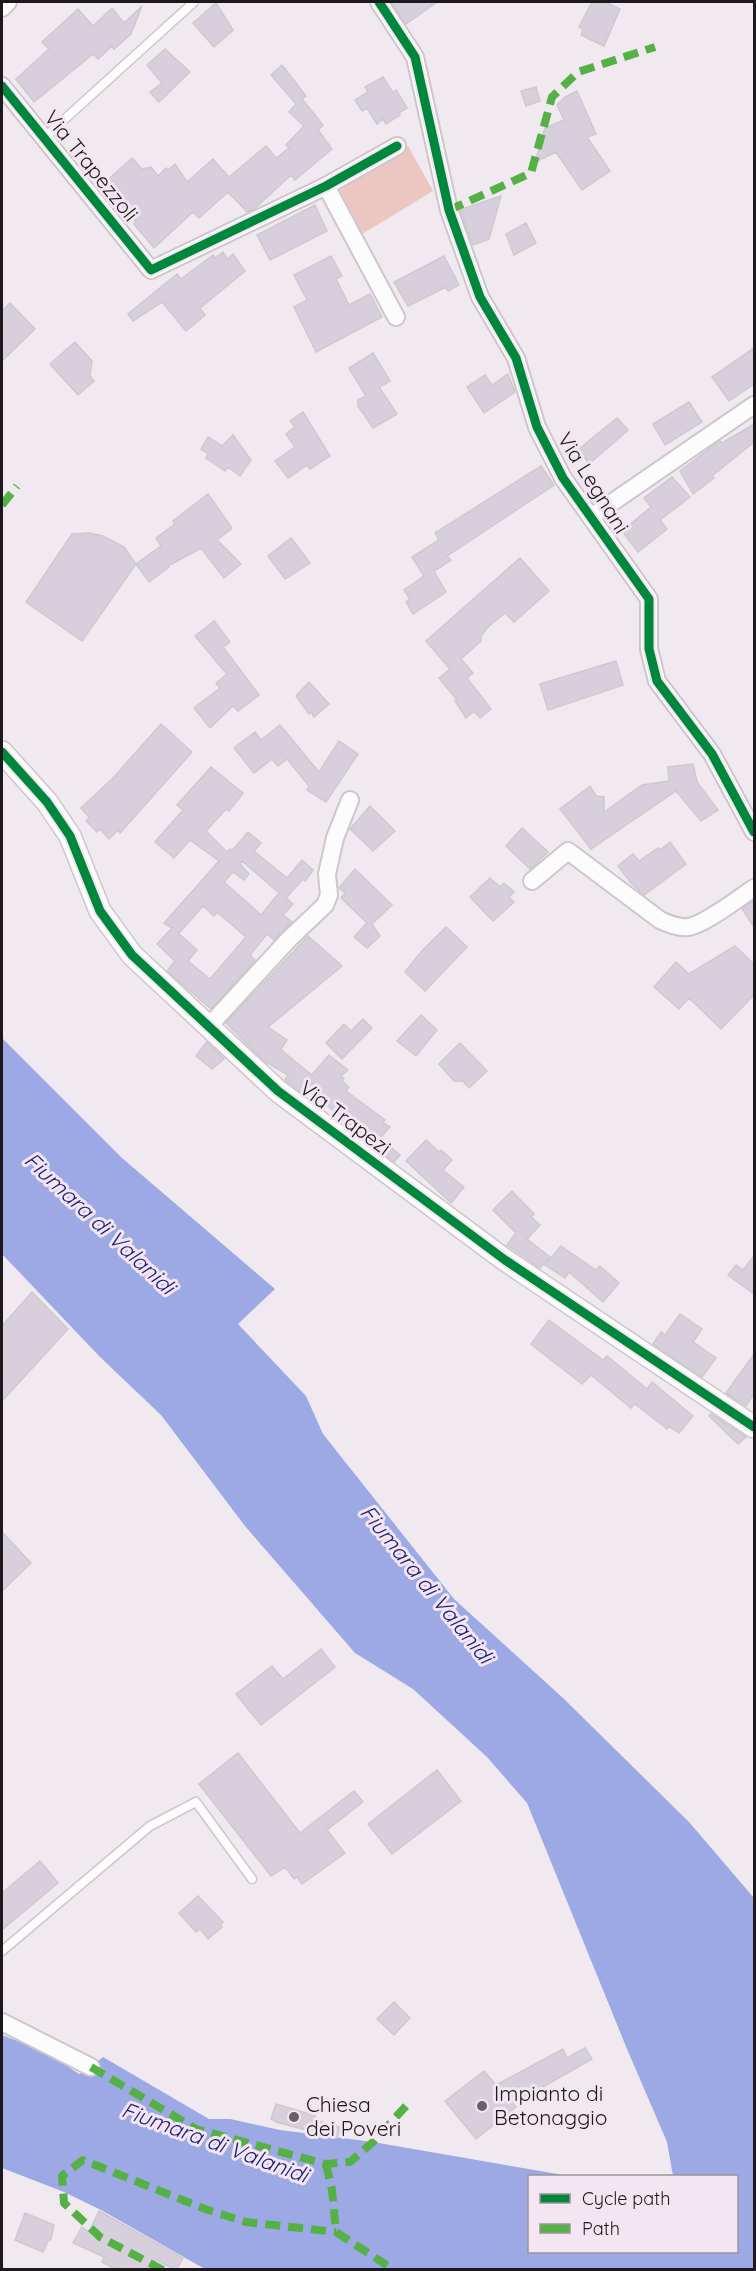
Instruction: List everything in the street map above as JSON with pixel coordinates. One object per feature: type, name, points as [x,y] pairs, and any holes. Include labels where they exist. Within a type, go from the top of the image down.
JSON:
[{"type":"street","points":[[2,8],[8,2]]},
{"type":"street","name":"Via Legnani","points":[[379,2],[415,57],[449,210],[480,297],[516,358],[537,427],[563,478],[649,599],[649,649],[657,681],[712,754],[754,832]]},
{"type":"street","name":"Via Trapezzoli","points":[[2,86],[151,270],[326,186]]},
{"type":"street","points":[[396,317],[326,186],[397,146]]},
{"type":"street","points":[[591,517],[754,405]]},
{"type":"street","name":"Via Trapezi","points":[[2,752],[46,802],[70,836],[100,911],[132,955],[278,1091],[504,1260],[753,1422]]},
{"type":"street","points":[[209,1026],[289,939],[325,905],[329,895],[327,874],[335,838],[350,800]]},
{"type":"street","points":[[532,881],[568,851],[660,920],[673,926],[688,927],[700,923],[754,888]]},
{"type":"street","points":[[2,2022],[91,2067]]},
{"type":"lane","points":[[45,137],[194,2]]},
{"type":"lane","points":[[2,1951],[150,1826],[196,1803],[252,1879]]},
{"type":"shaded area","points":[[408,146],[433,191],[362,234],[338,187]]},
{"type":"water","name":"Fiumara di Valanidi","points":[[2,1038],[122,1158],[275,1289],[238,1324],[306,1396],[323,1434],[454,1599],[563,1698],[689,1822],[754,1898],[754,2269],[205,2269],[101,2210],[64,2192],[2,2168],[2,2035],[48,2053],[79,2074],[103,2057],[209,2119],[230,2119],[280,2130],[373,2142],[563,2175],[528,2175],[528,2253],[738,2253],[738,2175],[673,2175],[667,2142],[527,1803],[487,1757],[413,1689],[355,1653],[245,1526],[161,1415],[100,1357],[2,1254]]},
{"type":"building","points":[[391,2],[437,2],[406,24]]},
{"type":"building","points":[[592,2],[605,2],[620,9],[604,46],[581,35],[583,29],[579,27]]},
{"type":"building","points":[[216,3],[233,30],[214,47],[193,23]]},
{"type":"building","points":[[142,6],[131,34],[114,49],[112,46],[98,59],[93,54],[34,102],[16,79],[49,49],[42,42],[78,9],[93,26],[112,8],[124,23]]},
{"type":"building","points":[[165,49],[190,72],[159,102],[150,92],[162,83],[147,65]]},
{"type":"building","points":[[282,65],[306,96],[302,99],[323,125],[318,130],[332,149],[295,180],[291,175],[254,209],[247,212],[228,192],[199,218],[193,212],[154,248],[134,224],[136,222],[103,184],[132,158],[142,169],[151,167],[158,176],[166,168],[168,170],[175,164],[187,182],[213,159],[229,177],[266,146],[276,158],[289,148],[286,145],[304,126],[289,112],[296,104],[271,75]]},
{"type":"building","points":[[383,77],[393,93],[396,90],[407,108],[386,124],[383,119],[377,124],[367,108],[362,111],[355,100],[368,92],[365,87]]},
{"type":"building","points":[[536,87],[540,101],[526,106],[521,91]]},
{"type":"building","points":[[577,91],[596,134],[587,137],[610,171],[582,190],[556,152],[535,162],[545,128],[564,120],[557,105],[565,97]]},
{"type":"building","points":[[501,196],[489,239],[473,245],[460,210]]},
{"type":"building","points":[[315,205],[327,231],[270,260],[257,235]]},
{"type":"building","points":[[526,223],[536,243],[514,255],[506,234]]},
{"type":"building","points":[[223,252],[227,259],[233,254],[245,271],[200,308],[205,315],[186,331],[162,302],[133,321],[128,314],[177,274],[181,279],[213,255],[215,258]]},
{"type":"building","points":[[331,256],[342,276],[336,279],[349,305],[370,294],[382,317],[316,352],[294,307],[307,300],[294,275]]},
{"type":"building","points":[[444,256],[459,285],[448,291],[446,287],[408,306],[394,282]]},
{"type":"building","points":[[10,303],[35,329],[2,361],[2,311]]},
{"type":"building","points":[[75,342],[92,361],[90,376],[94,381],[78,395],[50,364]]},
{"type":"building","points":[[754,348],[754,384],[729,401],[712,377]]},
{"type":"building","points":[[373,353],[390,381],[379,387],[397,414],[373,428],[358,406],[358,400],[366,396],[349,368]]},
{"type":"building","points":[[508,374],[515,392],[484,413],[467,387],[485,375],[492,385]]},
{"type":"building","points":[[689,402],[702,422],[665,445],[653,424]]},
{"type":"building","points":[[303,412],[330,456],[310,469],[307,465],[288,478],[275,461],[295,447],[286,434],[295,427],[290,421]]},
{"type":"building","points":[[617,418],[628,430],[589,464],[579,449]]},
{"type":"building","points":[[754,424],[754,442],[693,494],[680,471],[720,441],[722,443]]},
{"type":"building","points":[[233,435],[251,460],[240,476],[228,467],[225,471],[206,458],[208,454],[201,449],[208,437],[222,446]]},
{"type":"building","points":[[541,466],[554,485],[447,556],[451,560],[434,571],[446,592],[413,614],[406,602],[410,599],[404,590],[424,576],[412,557],[439,540],[435,533]]},
{"type":"building","points":[[672,477],[690,497],[660,520],[667,529],[638,552],[622,531],[651,507],[644,498]]},
{"type":"building","points":[[208,494],[232,528],[217,540],[241,564],[224,578],[201,548],[168,566],[149,582],[136,564],[161,546],[156,538],[175,524],[173,521]]},
{"type":"building","points":[[89,533],[103,536],[124,547],[136,564],[82,641],[26,602],[72,534]]},
{"type":"building","points":[[291,538],[310,563],[285,579],[268,556]]},
{"type":"building","points":[[520,558],[549,591],[514,622],[505,613],[488,627],[481,636],[481,641],[461,659],[473,673],[467,678],[491,709],[480,718],[474,711],[466,718],[455,701],[457,700],[439,678],[450,669],[426,641]]},
{"type":"building","points":[[214,621],[230,642],[223,647],[259,695],[238,711],[233,706],[210,728],[194,708],[220,688],[216,683],[227,674],[195,636]]},
{"type":"building","points":[[616,661],[623,685],[548,710],[540,684]]},
{"type":"building","points":[[309,682],[329,704],[314,717],[311,712],[309,714],[296,696]]},
{"type":"building","points":[[161,724],[192,752],[120,833],[118,830],[109,839],[100,829],[97,832],[86,821],[89,817],[81,808],[113,778]]},
{"type":"building","points":[[280,725],[319,772],[339,741],[358,754],[326,802],[307,790],[309,786],[287,759],[278,766],[272,759],[254,773],[234,748],[255,732],[261,740]]},
{"type":"building","points":[[693,764],[697,782],[718,810],[701,821],[676,791],[591,849],[560,809],[590,786],[596,796],[604,797],[604,812],[642,785],[669,781],[668,767]]},
{"type":"building","points":[[211,767],[243,793],[229,811],[226,809],[206,831],[227,852],[230,849],[232,851],[248,832],[261,843],[254,851],[287,878],[302,860],[313,870],[305,881],[303,879],[286,898],[293,904],[283,915],[292,922],[274,940],[267,934],[250,955],[255,960],[211,1009],[167,971],[175,961],[157,944],[172,928],[164,923],[219,861],[190,840],[174,858],[155,842],[183,810],[177,805]],"holes":[[[242,861],[279,893],[261,915],[224,882],[233,872],[244,880],[249,874],[240,864]],[[203,906],[214,916],[217,912],[246,937],[210,979],[188,961],[197,950],[177,932],[179,933]]]},
{"type":"building","points":[[370,806],[395,831],[373,851],[350,829]]},
{"type":"building","points":[[522,828],[548,852],[530,869],[506,846]]},
{"type":"building","points":[[670,842],[686,864],[644,895],[618,866],[633,854],[639,861]]},
{"type":"building","points":[[355,869],[392,905],[372,924],[380,936],[367,948],[354,937],[367,923],[341,898],[345,893],[339,888]]},
{"type":"building","points":[[490,878],[500,887],[504,883],[514,892],[509,897],[514,902],[493,921],[470,897]]},
{"type":"building","points":[[754,900],[754,927],[742,909]]},
{"type":"building","points":[[446,927],[467,947],[425,991],[405,972]]},
{"type":"building","points":[[308,936],[342,966],[268,1027],[287,1040],[281,1049],[312,1075],[329,1055],[348,1070],[341,1076],[344,1079],[342,1081],[349,1087],[346,1091],[385,1120],[383,1123],[390,1127],[380,1138],[400,1155],[394,1162],[310,1091],[306,1096],[286,1081],[288,1075],[264,1061],[226,1023]]},
{"type":"building","points":[[735,946],[754,964],[754,995],[721,1029],[689,998],[679,1009],[654,987],[676,962],[689,974]]},
{"type":"building","points":[[421,1015],[437,1030],[416,1056],[397,1041]]},
{"type":"building","points":[[363,1019],[372,1028],[342,1059],[326,1043],[344,1024],[351,1031]]},
{"type":"building","points":[[207,1042],[224,1059],[212,1069],[196,1056]]},
{"type":"building","points":[[460,1043],[487,1071],[469,1088],[463,1081],[454,1081],[439,1064]]},
{"type":"building","points":[[426,1140],[452,1160],[443,1170],[464,1187],[451,1203],[406,1161]]},
{"type":"building","points":[[512,1191],[534,1214],[531,1217],[540,1225],[527,1239],[550,1257],[540,1268],[507,1245],[516,1233],[493,1210]]},
{"type":"building","points":[[561,1246],[596,1270],[600,1266],[619,1283],[603,1302],[569,1272],[565,1278],[545,1265]]},
{"type":"building","points":[[754,1256],[754,1294],[728,1275],[736,1265],[743,1270]]},
{"type":"building","points":[[32,1292],[68,1329],[2,1401],[2,1326]]},
{"type":"building","points":[[680,1314],[702,1329],[693,1342],[716,1358],[702,1377],[653,1344],[661,1332],[665,1335]]},
{"type":"building","points":[[549,1320],[603,1360],[607,1356],[647,1389],[652,1382],[693,1416],[679,1433],[669,1426],[667,1429],[635,1404],[631,1408],[591,1375],[582,1384],[531,1344]]},
{"type":"building","points":[[754,1354],[754,1393],[746,1406],[726,1393]]},
{"type":"building","points":[[711,1414],[746,1437],[738,1444],[709,1416]]},
{"type":"building","points":[[2,1532],[31,1563],[2,1591]]},
{"type":"building","points":[[321,1649],[335,1667],[261,1725],[236,1694],[272,1666],[283,1679]]},
{"type":"building","points":[[238,1753],[300,1833],[354,1791],[363,1802],[327,1830],[345,1853],[302,1884],[297,1877],[294,1879],[285,1867],[271,1876],[199,1784]]},
{"type":"building","points":[[437,1770],[461,1801],[392,1854],[368,1824]]},
{"type":"building","points":[[40,1861],[58,1883],[2,1930],[2,1893]]},
{"type":"building","points":[[198,1896],[223,1922],[220,1925],[222,1927],[208,1939],[200,1929],[196,1932],[179,1913]]},
{"type":"building","points":[[394,2002],[410,2018],[394,2035],[377,2019]]},
{"type":"building","points":[[585,2048],[592,2059],[513,2104],[516,2107],[476,2139],[445,2101],[484,2071],[496,2085],[563,2049],[567,2058]]},
{"type":"building","name":"Chiesa dei Poveri","points":[[276,2104],[316,2116],[315,2120],[340,2127],[337,2138],[276,2122],[271,2119]]},
{"type":"building","points":[[99,2211],[183,2258],[176,2270],[156,2260],[152,2270],[117,2270],[102,2262],[104,2257],[73,2243],[82,2227],[89,2232]]},
{"type":"building","points":[[25,2213],[54,2225],[51,2240],[49,2239],[43,2252],[15,2240]]},
{"type":"marked path","points":[[449,210],[531,173],[552,97],[578,72],[655,47]]},
{"type":"marked path","points":[[2,505],[17,486]]},
{"type":"marked path","points":[[91,2067],[196,2129],[326,2164],[350,2162],[373,2142],[406,2106]]},
{"type":"marked path","points":[[163,2270],[100,2237],[64,2203],[62,2176],[83,2160],[205,2209],[246,2222],[336,2232]]},
{"type":"marked path","points":[[326,2164],[332,2190],[336,2232],[394,2270]]},
{"type":"cycle path","points":[[379,2],[415,57],[449,210],[480,297],[516,358],[537,427],[563,478],[649,599],[649,649],[657,681],[712,754],[754,832]]},
{"type":"cycle path","points":[[2,86],[151,270],[326,186],[397,146]]},
{"type":"cycle path","points":[[2,752],[47,802],[70,836],[100,911],[132,955],[278,1091],[505,1260],[754,1427]]},
{"type":"place","name":"Impianto di Betonaggio","points":[[482,2106]]},
{"type":"place","name":"Chiesa dei Poveri","points":[[294,2117]]}]
